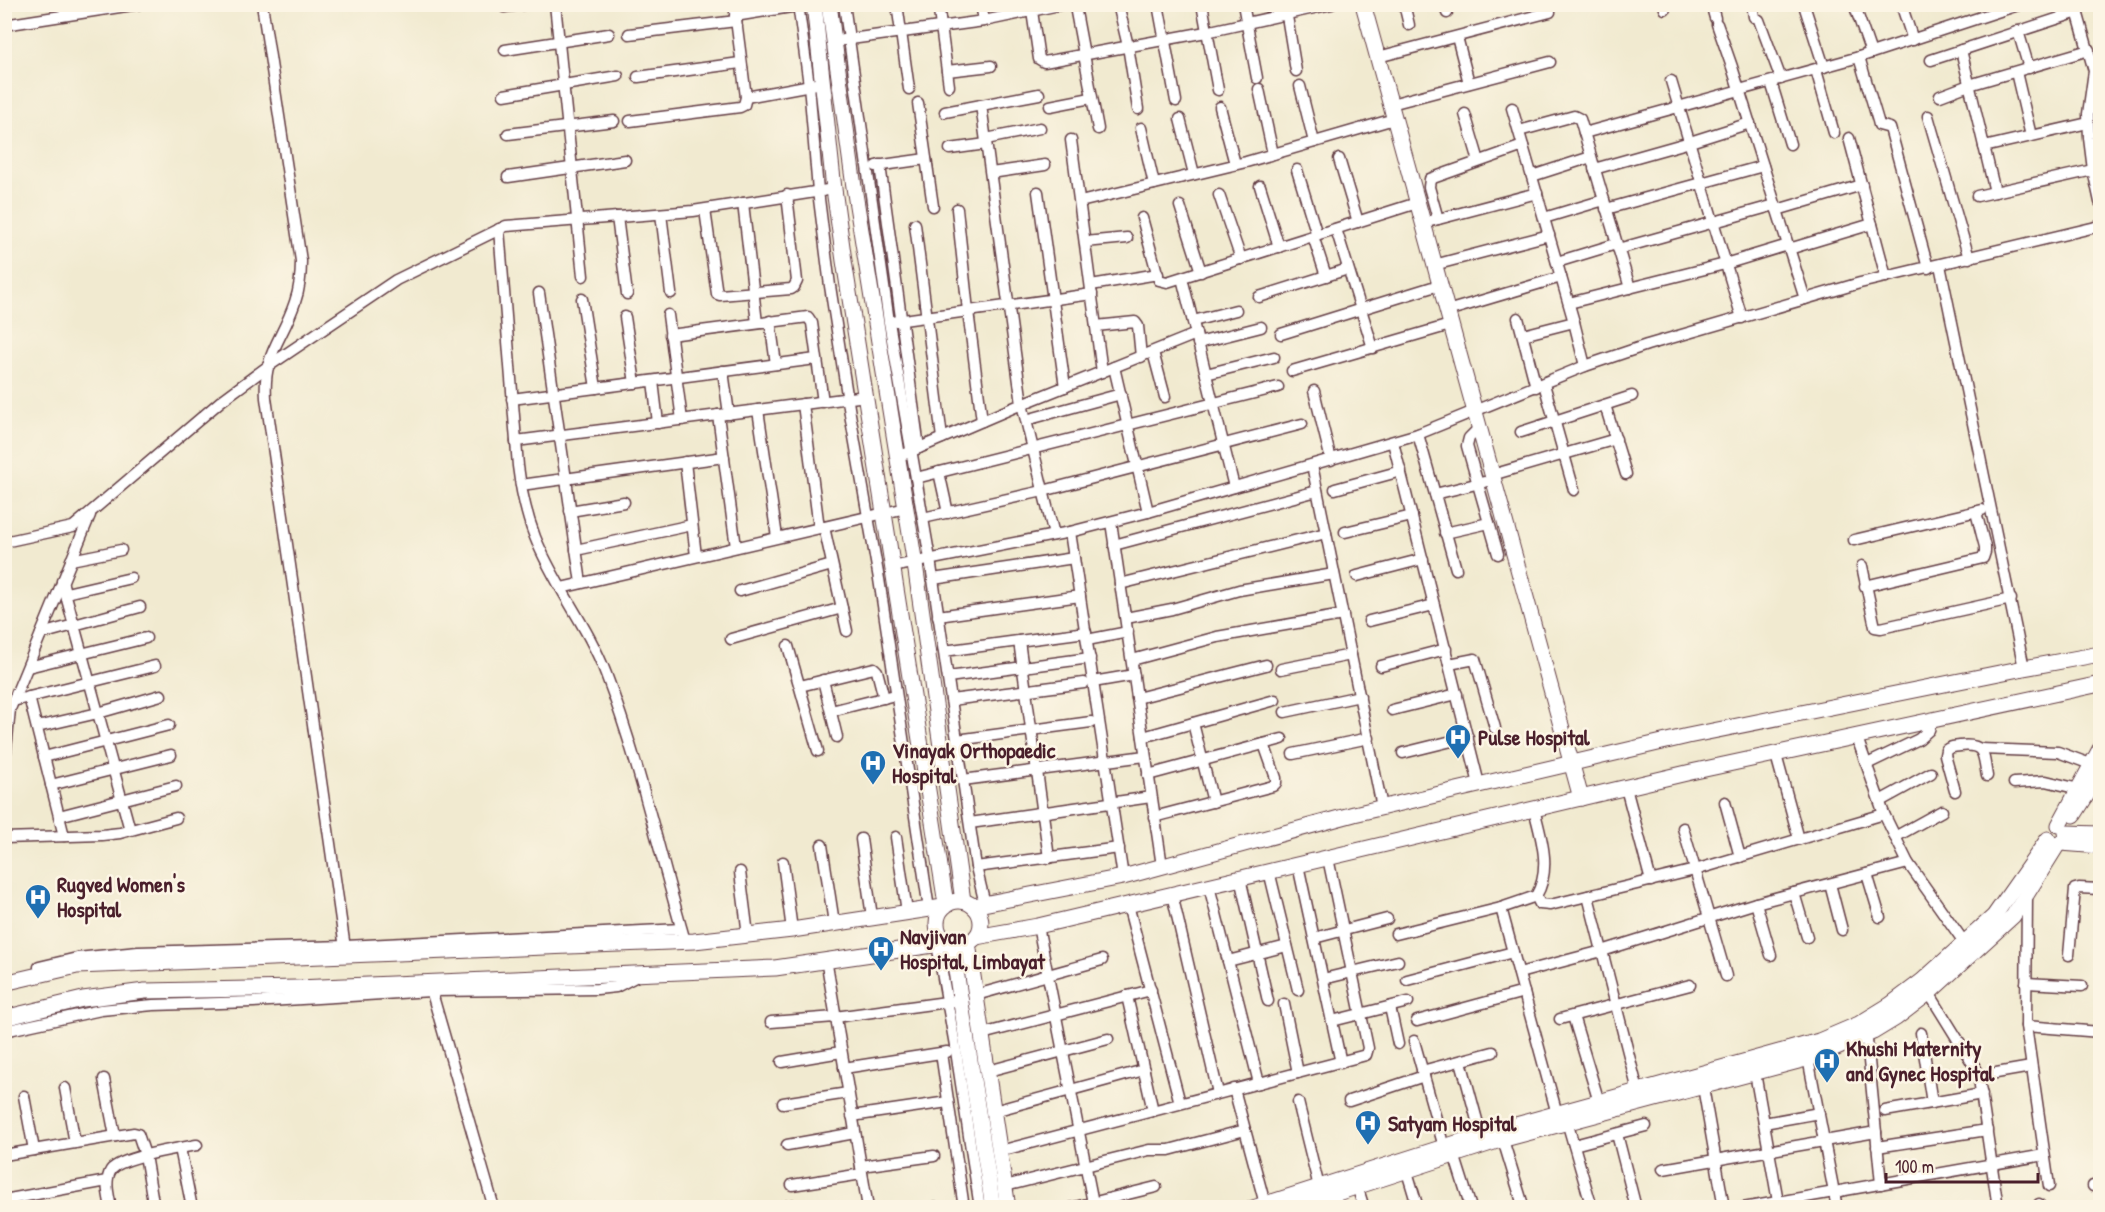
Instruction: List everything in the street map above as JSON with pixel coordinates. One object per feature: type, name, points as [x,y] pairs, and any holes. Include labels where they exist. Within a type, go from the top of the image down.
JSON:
[{"type":"street","points":[[4,25],[139,4]]},
{"type":"street","points":[[261,4],[301,261],[300,284],[294,304],[270,354],[267,367],[266,398],[346,950]]},
{"type":"street","points":[[504,8],[528,4]]},
{"type":"street","points":[[555,4],[583,276]]},
{"type":"street","points":[[630,121],[744,105],[746,97],[734,4]]},
{"type":"street","points":[[629,34],[736,19],[812,4],[811,45],[816,84],[892,567],[904,693]]},
{"type":"street","points":[[829,4],[841,41],[860,168],[856,198],[916,478],[923,518],[922,560],[933,579],[976,867],[974,903]]},
{"type":"street","points":[[841,41],[844,4]]},
{"type":"street","points":[[897,4],[909,89]]},
{"type":"street","points":[[938,4],[949,86]]},
{"type":"street","points":[[981,4],[984,21]]},
{"type":"street","points":[[811,45],[984,21],[1027,9],[1064,4]]},
{"type":"street","points":[[1118,4],[1128,46],[1138,110]]},
{"type":"street","points":[[1158,4],[1176,101]]},
{"type":"street","points":[[1202,4],[1218,90]]},
{"type":"street","points":[[1243,4],[1273,154]]},
{"type":"street","points":[[1027,9],[1040,61],[1084,56],[1247,24],[1286,10],[1332,4]]},
{"type":"street","points":[[1363,4],[1479,428],[1487,479],[1489,523],[1498,554]]},
{"type":"street","points":[[1404,4],[1409,24]]},
{"type":"street","points":[[1711,4],[1804,299]]},
{"type":"street","points":[[1752,4],[1776,80],[1790,144]]},
{"type":"street","points":[[1854,4],[1871,53]]},
{"type":"street","points":[[1901,4],[1913,40]]},
{"type":"street","points":[[1584,133],[1859,57],[1999,8],[2021,4]]},
{"type":"street","points":[[798,5],[811,45]]},
{"type":"street","points":[[1805,8],[1834,133]]},
{"type":"street","points":[[1931,60],[2018,31],[2076,8],[2094,56],[2088,123],[2093,171],[2100,202]]},
{"type":"street","points":[[1286,10],[1296,70]]},
{"type":"street","points":[[1076,12],[1098,129]]},
{"type":"street","points":[[1378,57],[1550,12]]},
{"type":"street","points":[[2018,31],[2029,68]]},
{"type":"street","points":[[505,50],[609,34]]},
{"type":"street","points":[[1457,37],[1469,83]]},
{"type":"street","points":[[1961,50],[1995,192]]},
{"type":"street","points":[[1940,96],[2029,68],[2094,56]]},
{"type":"street","points":[[1859,57],[1879,125],[1890,128],[1928,268]]},
{"type":"street","points":[[1080,202],[1314,142],[1469,83],[1550,62]]},
{"type":"street","points":[[638,77],[740,63]]},
{"type":"street","points":[[947,71],[991,66]]},
{"type":"street","points":[[2016,72],[2031,136]]},
{"type":"street","points":[[504,95],[618,76]]},
{"type":"street","points":[[1671,81],[1742,318]]},
{"type":"street","points":[[746,97],[816,84]]},
{"type":"street","points":[[816,84],[818,191],[848,398],[868,517],[904,693],[940,907],[936,926],[945,944],[962,1050],[993,1208]]},
{"type":"street","points":[[1300,86],[1314,142]]},
{"type":"street","points":[[945,112],[1040,94]]},
{"type":"street","points":[[1050,106],[1091,98]]},
{"type":"street","points":[[918,103],[933,206]]},
{"type":"street","points":[[981,105],[1022,404],[1054,536]]},
{"type":"street","points":[[1220,107],[1235,164]]},
{"type":"street","points":[[1512,108],[1585,366]]},
{"type":"street","points":[[1465,114],[1479,161]]},
{"type":"street","points":[[1519,131],[1574,116],[1580,119],[1630,288]]},
{"type":"street","points":[[1928,116],[1969,258]]},
{"type":"street","points":[[1180,119],[1194,174]]},
{"type":"street","points":[[508,134],[614,121]]},
{"type":"street","points":[[1532,176],[1689,142],[1750,123]]},
{"type":"street","points":[[1984,147],[2088,123]]},
{"type":"street","points":[[950,149],[1040,128]]},
{"type":"street","points":[[1141,128],[1154,184]]},
{"type":"street","points":[[1849,138],[1886,277]]},
{"type":"street","points":[[1071,140],[1101,372]]},
{"type":"street","points":[[1438,219],[1429,187],[1430,178],[1523,146]]},
{"type":"street","points":[[860,168],[926,159]]},
{"type":"street","points":[[1339,159],[1358,222]]},
{"type":"street","points":[[508,177],[625,160]]},
{"type":"street","points":[[880,165],[901,321],[909,452],[906,508],[922,560],[974,903],[981,919],[981,926],[972,940],[976,995],[1008,1208]]},
{"type":"street","points":[[991,173],[1045,165]]},
{"type":"street","points":[[1544,218],[1763,166]]},
{"type":"street","points":[[1297,170],[1326,276]]},
{"type":"street","points":[[1977,196],[2093,171]]},
{"type":"street","points":[[1557,262],[1862,185]]},
{"type":"street","points":[[1260,186],[1279,247]]},
{"type":"street","points":[[4,542],[74,527],[221,401],[267,367],[396,280],[506,226],[705,210],[834,189]]},
{"type":"street","points":[[1038,192],[1065,387]]},
{"type":"street","points":[[1423,224],[1537,193]]},
{"type":"street","points":[[705,210],[717,294],[791,289],[796,285],[787,195]]},
{"type":"street","points":[[1219,195],[1241,259]]},
{"type":"street","points":[[743,203],[757,323]]},
{"type":"street","points":[[1142,218],[1159,280],[1163,282],[1182,278],[1417,203]]},
{"type":"street","points":[[1180,206],[1201,272]]},
{"type":"street","points":[[957,209],[982,421]]},
{"type":"street","points":[[661,214],[672,293]]},
{"type":"street","points":[[617,218],[627,294]]},
{"type":"street","points":[[915,224],[942,438]]},
{"type":"street","points":[[1569,303],[1872,224]]},
{"type":"street","points":[[892,567],[1054,536],[1148,512],[1418,434],[1585,366],[1647,345],[1886,277],[2100,226]]},
{"type":"street","points":[[499,229],[512,399],[523,500],[535,537],[606,672],[627,734],[683,935]]},
{"type":"street","points":[[1336,229],[1373,348]]},
{"type":"street","points":[[1434,265],[1549,235]]},
{"type":"street","points":[[1085,242],[1127,238]]},
{"type":"street","points":[[1941,265],[2024,668]]},
{"type":"street","points":[[1259,297],[1348,269]]},
{"type":"street","points":[[883,323],[1052,300],[1158,274]]},
{"type":"street","points":[[1292,371],[1373,348],[1561,277]]},
{"type":"street","points":[[1182,278],[1234,487]]},
{"type":"street","points":[[1281,334],[1439,285]]},
{"type":"street","points":[[538,293],[581,583]]},
{"type":"street","points":[[582,299],[596,388]]},
{"type":"street","points":[[1193,321],[1236,310]]},
{"type":"street","points":[[668,315],[682,420]]},
{"type":"street","points":[[670,335],[808,317],[812,323],[823,402]]},
{"type":"street","points":[[625,318],[635,383]]},
{"type":"street","points":[[1518,318],[1540,385],[1555,421],[1574,490]]},
{"type":"street","points":[[770,321],[776,364]]},
{"type":"street","points":[[1096,326],[1135,322],[1138,326],[1141,357]]},
{"type":"street","points":[[1523,335],[1574,322]]},
{"type":"street","points":[[909,452],[1153,352],[1197,339],[1261,327]]},
{"type":"street","points":[[1153,352],[1166,398]]},
{"type":"street","points":[[1206,374],[1274,357]]},
{"type":"street","points":[[512,399],[816,358]]},
{"type":"street","points":[[1114,367],[1148,512]]},
{"type":"street","points":[[723,371],[724,457],[736,547]]},
{"type":"street","points":[[652,381],[658,423]]},
{"type":"street","points":[[916,478],[1278,387]]},
{"type":"street","points":[[1314,391],[1332,460]]},
{"type":"street","points":[[1026,420],[1121,394]]},
{"type":"street","points":[[516,441],[866,396]]},
{"type":"street","points":[[1521,432],[1632,396]]},
{"type":"street","points":[[803,404],[821,527],[847,631]]},
{"type":"street","points":[[1605,405],[1626,474]]},
{"type":"street","points":[[758,410],[777,537]]},
{"type":"street","points":[[923,518],[1043,491],[1302,424]]},
{"type":"street","points":[[1418,434],[1455,569]]},
{"type":"street","points":[[1435,494],[1616,439]]},
{"type":"street","points":[[1394,442],[1479,784]]},
{"type":"street","points":[[521,485],[724,457]]},
{"type":"street","points":[[685,462],[696,556]]},
{"type":"street","points":[[1312,465],[1382,807]]},
{"type":"street","points":[[1335,489],[1401,471]]},
{"type":"street","points":[[939,472],[948,513]]},
{"type":"street","points":[[1487,479],[1581,798]]},
{"type":"street","points":[[1114,545],[1317,491]]},
{"type":"street","points":[[570,511],[624,502]]},
{"type":"street","points":[[561,588],[906,508]]},
{"type":"street","points":[[1854,540],[1992,508]]},
{"type":"street","points":[[1865,586],[1983,558],[1985,547],[1976,512]]},
{"type":"street","points":[[4,769],[7,729],[13,701],[92,513]]},
{"type":"street","points":[[1345,532],[1412,516]]},
{"type":"street","points":[[1111,522],[1162,866]]},
{"type":"street","points":[[1445,532],[1489,523]]},
{"type":"street","points":[[576,550],[692,525]]},
{"type":"street","points":[[1070,532],[1090,658],[1089,682],[1105,760],[1124,877]]},
{"type":"street","points":[[1120,584],[1326,533]]},
{"type":"street","points":[[71,560],[122,550]]},
{"type":"street","points":[[933,579],[1074,558]]},
{"type":"street","points":[[1357,576],[1423,559]]},
{"type":"street","points":[[740,591],[832,564]]},
{"type":"street","points":[[1862,566],[1872,622],[1875,627],[1881,628],[2011,599]]},
{"type":"street","points":[[1126,618],[1172,609],[1239,590],[1335,574]]},
{"type":"street","points":[[66,594],[132,578]]},
{"type":"street","points":[[62,581],[130,830]]},
{"type":"street","points":[[938,616],[1080,596]]},
{"type":"street","points":[[1369,621],[1434,604]]},
{"type":"street","points":[[41,634],[140,607]]},
{"type":"street","points":[[731,639],[842,608]]},
{"type":"street","points":[[1132,660],[1217,637],[1343,615]]},
{"type":"street","points":[[944,651],[1019,641],[1128,632]]},
{"type":"street","points":[[28,667],[146,638]]},
{"type":"street","points":[[1019,641],[1049,858]]},
{"type":"street","points":[[788,646],[818,751]]},
{"type":"street","points":[[1381,666],[1446,649]]},
{"type":"street","points":[[4,983],[77,966],[346,950],[683,935],[748,935],[940,907],[956,901],[974,903],[1124,877],[1382,807],[1688,736],[2100,654]]},
{"type":"street","points":[[1281,669],[1351,655]]},
{"type":"street","points":[[948,677],[1090,658]]},
{"type":"street","points":[[1449,664],[1475,659],[1494,728]]},
{"type":"street","points":[[1137,698],[1266,665]]},
{"type":"street","points":[[13,701],[155,666]]},
{"type":"street","points":[[800,686],[874,668],[877,670],[884,698]]},
{"type":"street","points":[[951,700],[1134,675]]},
{"type":"street","points":[[824,680],[837,737]]},
{"type":"street","points":[[4,1031],[90,1012],[133,1006],[264,1001],[430,987],[775,968],[945,944],[961,946],[972,940],[1581,798],[1856,735],[2100,684]]},
{"type":"street","points":[[831,711],[904,693]]},
{"type":"street","points":[[1392,710],[1457,694]]},
{"type":"street","points":[[37,728],[161,695]]},
{"type":"street","points":[[1286,711],[1360,696]]},
{"type":"street","points":[[29,697],[64,836]]},
{"type":"street","points":[[1143,737],[1275,700]]},
{"type":"street","points":[[1867,764],[1919,739],[1929,730],[1932,720]]},
{"type":"street","points":[[957,740],[1091,722]]},
{"type":"street","points":[[1193,723],[1213,802]]},
{"type":"street","points":[[44,757],[169,725]]},
{"type":"street","points":[[1856,735],[1884,814],[1908,864],[1964,942]]},
{"type":"street","points":[[1403,753],[1468,737]]},
{"type":"street","points":[[1293,754],[1368,738]]},
{"type":"street","points":[[1148,775],[1282,739]]},
{"type":"street","points":[[1154,817],[1273,786],[1276,783],[1264,744]]},
{"type":"street","points":[[1954,791],[1946,754],[1946,750],[1950,747],[1972,744],[1981,749],[2058,752],[2097,770]]},
{"type":"street","points":[[1981,749],[1987,776]]},
{"type":"street","points":[[1291,1208],[1309,1205],[1481,1135],[1702,1081],[1819,1041],[1896,1018],[1929,993],[2013,916],[2097,770],[2100,749]]},
{"type":"street","points":[[51,785],[171,755]]},
{"type":"street","points":[[1776,755],[1799,839]]},
{"type":"street","points":[[963,780],[1145,756]]},
{"type":"street","points":[[1450,1149],[1503,1140],[1599,1102],[1638,1091],[1755,1073],[1808,1058],[1866,1028],[1890,1005],[1922,981],[2004,904],[2059,836],[2079,789],[2097,770]]},
{"type":"street","points":[[1880,801],[1931,773]]},
{"type":"street","points":[[2014,783],[2046,781],[2079,789]]},
{"type":"street","points":[[59,816],[176,786]]},
{"type":"street","points":[[1626,788],[1651,881]]},
{"type":"street","points":[[970,823],[1151,797]]},
{"type":"street","points":[[1725,802],[1740,856]]},
{"type":"street","points":[[1534,809],[1544,856],[1544,874],[1536,896],[1540,904],[1545,906],[1695,870],[1884,814]]},
{"type":"street","points":[[1895,837],[1942,811]]},
{"type":"street","points":[[4,838],[102,835],[176,818]]},
{"type":"street","points":[[1683,828],[1726,976]]},
{"type":"street","points":[[2059,836],[2100,834]]},
{"type":"street","points":[[2059,836],[2100,846]]},
{"type":"street","points":[[896,837],[907,912]]},
{"type":"street","points":[[861,839],[872,917]]},
{"type":"street","points":[[822,845],[834,923]]},
{"type":"street","points":[[976,867],[1119,848]]},
{"type":"street","points":[[1000,1151],[1364,1057],[1368,1053],[1361,1014],[1328,858]]},
{"type":"street","points":[[783,862],[792,930]]},
{"type":"street","points":[[1519,973],[1602,951],[1756,903],[1908,864]]},
{"type":"street","points":[[1298,865],[1341,1063]]},
{"type":"street","points":[[740,872],[748,935]]},
{"type":"street","points":[[1269,872],[1298,990]]},
{"type":"street","points":[[1867,874],[1880,917]]},
{"type":"street","points":[[1240,878],[1268,1000]]},
{"type":"street","points":[[1830,884],[1842,930]]},
{"type":"street","points":[[1209,886],[1259,1083]]},
{"type":"street","points":[[2069,955],[2075,890],[2100,889]]},
{"type":"street","points":[[1794,893],[1807,937]]},
{"type":"street","points":[[1172,894],[1218,1093]]},
{"type":"street","points":[[2027,894],[2026,1026],[2049,1186]]},
{"type":"street","points":[[1396,934],[1501,908],[1536,896]]},
{"type":"street","points":[[1588,896],[1638,1091]]},
{"type":"street","points":[[1756,903],[1771,955]]},
{"type":"street","points":[[1128,904],[1180,1104]]},
{"type":"street","points":[[1501,908],[1524,992],[1592,1208]]},
{"type":"street","points":[[1314,938],[1387,919]]},
{"type":"street","points":[[1038,926],[1094,1205]]},
{"type":"street","points":[[1228,961],[1287,946]]},
{"type":"street","points":[[4,976],[77,958],[106,954],[346,950]]},
{"type":"street","points":[[1407,980],[1513,952]]},
{"type":"street","points":[[826,959],[868,1208]]},
{"type":"street","points":[[976,995],[1102,960]]},
{"type":"street","points":[[1323,979],[1398,961]]},
{"type":"street","points":[[2026,983],[2082,986]]},
{"type":"street","points":[[1560,1019],[1690,985]]},
{"type":"street","points":[[4,1018],[83,999],[145,992],[430,987]]},
{"type":"street","points":[[430,987],[494,1208]]},
{"type":"street","points":[[982,1034],[1151,990]]},
{"type":"street","points":[[1418,1021],[1524,992]]},
{"type":"street","points":[[1929,993],[1975,1064],[1979,1076],[1998,1208]]},
{"type":"street","points":[[1127,996],[1153,1111]]},
{"type":"street","points":[[771,1022],[835,1017],[954,1001]]},
{"type":"street","points":[[1332,1021],[1408,1002]]},
{"type":"street","points":[[1284,1004],[1298,1073]]},
{"type":"street","points":[[1390,1007],[1398,1044]]},
{"type":"street","points":[[1573,1016],[1599,1102]]},
{"type":"street","points":[[2026,1026],[2100,1032]]},
{"type":"street","points":[[1866,1028],[1881,1184]]},
{"type":"street","points":[[1921,1033],[1932,1103]]},
{"type":"street","points":[[988,1071],[1108,1039]]},
{"type":"street","points":[[1414,1041],[1423,1073],[1471,1208]]},
{"type":"street","points":[[844,1068],[962,1050]]},
{"type":"street","points":[[962,1050],[980,1208]]},
{"type":"street","points":[[782,1062],[841,1052]]},
{"type":"street","points":[[1348,1101],[1461,1060],[1493,1052]]},
{"type":"street","points":[[941,1053],[964,1208]]},
{"type":"street","points":[[1808,1058],[1838,1208]]},
{"type":"street","points":[[1461,1060],[1481,1135]]},
{"type":"street","points":[[1979,1076],[2031,1067]]},
{"type":"street","points":[[994,1111],[1144,1070]]},
{"type":"street","points":[[1755,1073],[1779,1204]]},
{"type":"street","points":[[104,1079],[115,1136]]},
{"type":"street","points":[[1702,1081],[1724,1208]]},
{"type":"street","points":[[64,1088],[75,1143]]},
{"type":"street","points":[[1234,1089],[1245,1130],[1259,1206],[1319,1187],[1405,1165]]},
{"type":"street","points":[[783,1103],[848,1093]]},
{"type":"street","points":[[1885,1111],[1982,1094]]},
{"type":"street","points":[[24,1096],[34,1150]]},
{"type":"street","points":[[852,1116],[948,1102]]},
{"type":"street","points":[[1298,1102],[1319,1187]]},
{"type":"street","points":[[1764,1123],[1819,1113]]},
{"type":"street","points":[[1574,1145],[1646,1126]]},
{"type":"street","points":[[1005,1186],[1149,1150],[1169,1150],[1245,1130]]},
{"type":"street","points":[[1877,1147],[1987,1130]]},
{"type":"street","points":[[1663,1169],[1876,1131]]},
{"type":"street","points":[[787,1144],[855,1133]]},
{"type":"street","points":[[4,1155],[138,1134],[145,1155],[154,1208]]},
{"type":"street","points":[[1617,1134],[1636,1208]]},
{"type":"street","points":[[1503,1140],[1522,1202]]},
{"type":"street","points":[[111,1208],[107,1181],[111,1170],[117,1165],[145,1155],[197,1145]]},
{"type":"street","points":[[180,1148],[192,1208]]},
{"type":"street","points":[[1743,1208],[1779,1204],[1834,1191],[2044,1155]]},
{"type":"street","points":[[792,1185],[934,1156]]},
{"type":"street","points":[[1405,1165],[1418,1208]]},
{"type":"street","points":[[4,1200],[17,1203],[107,1181]]},
{"type":"street","points":[[1357,1186],[1364,1208]]},
{"type":"street","points":[[1071,1208],[1094,1205],[1156,1187]]},
{"type":"street","points":[[777,1208],[792,1205]]},
{"type":"street","points":[[930,1208],[935,1207]]},
{"type":"place","name":"Pulse Hospital","points":[[1458,760]]},
{"type":"place","name":"Vinayak Orthopaedic Hospital","points":[[873,786]]},
{"type":"place","name":"Rugved Women's Hospital","points":[[38,920]]},
{"type":"place","name":"Navjivan Hospital, Limbayat","points":[[881,972]]},
{"type":"place","name":"Khushi Maternity and Gynec Hospital","points":[[1827,1084]]},
{"type":"place","name":"Satyam Hospital","points":[[1368,1146]]}]
